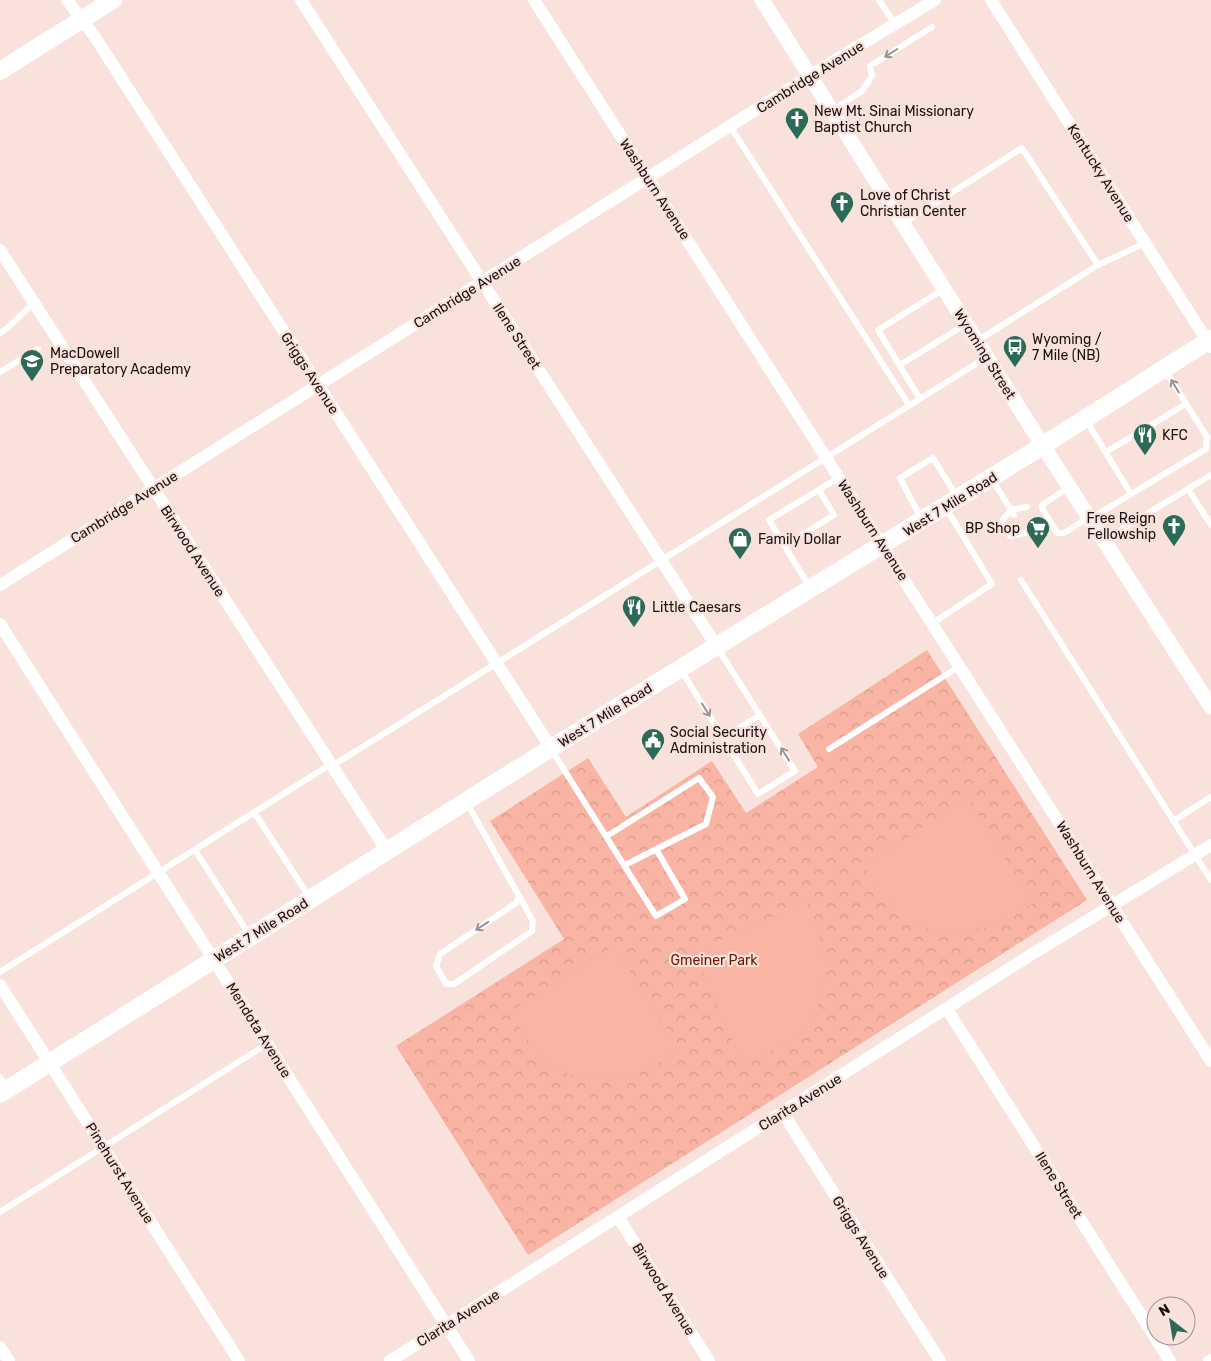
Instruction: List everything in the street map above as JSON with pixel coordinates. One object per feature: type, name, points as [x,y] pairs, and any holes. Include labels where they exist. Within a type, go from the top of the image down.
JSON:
[{"type":"main road","points":[[0,71],[113,0]]},
{"type":"main road","name":"West 7 Mile Road","points":[[3,1086],[50,1063],[551,748],[811,590],[1043,446],[1164,368],[1210,342]]},
{"type":"street","name":"Griggs Avenue","points":[[67,0],[95,38],[551,748]]},
{"type":"street","name":"Ilene Street","points":[[301,0],[717,646]]},
{"type":"street","name":"Washburn Avenue","points":[[534,0],[1211,1061]]},
{"type":"street","name":"Wyoming Street","points":[[762,0],[1069,487],[1211,707]]},
{"type":"street","name":"Cambridge Avenue","points":[[0,585],[730,126],[935,0]]},
{"type":"street","name":"Kentucky Avenue","points":[[991,0],[1210,342]]},
{"type":"street","name":"Birwood Avenue","points":[[0,250],[387,851]]},
{"type":"street","name":"Mendota Avenue","points":[[0,624],[469,1361]]},
{"type":"street","name":"Clarita Avenue","points":[[390,1361],[1112,905],[1211,845]]},
{"type":"street","name":"Pinehurst Avenue","points":[[0,985],[239,1361]]},
{"type":"street","name":"Ilene Street","points":[[947,1009],[1170,1361]]},
{"type":"street","name":"Griggs Avenue","points":[[783,1113],[940,1361]]},
{"type":"street","name":"Birwood Avenue","points":[[618,1217],[709,1361]]},
{"type":"street","points":[[0,1347],[9,1361]]},
{"type":"lane","points":[[879,0],[895,25]]},
{"type":"lane","points":[[832,110],[862,91],[872,76],[870,66],[932,27]]},
{"type":"lane","points":[[730,126],[909,405]]},
{"type":"lane","points":[[903,224],[1022,148],[1098,265]]},
{"type":"lane","points":[[977,341],[1098,265],[1145,243]]},
{"type":"lane","points":[[920,399],[878,330],[944,289]]},
{"type":"lane","points":[[0,333],[10,327],[20,315],[34,304]]},
{"type":"lane","points":[[900,365],[966,324]]},
{"type":"lane","points":[[0,372],[38,349]]},
{"type":"lane","points":[[0,972],[987,357]]},
{"type":"lane","points":[[1069,487],[1042,505],[1057,533],[1060,534],[1206,449],[1207,437],[1164,368]]},
{"type":"lane","points":[[1106,452],[1186,404]]},
{"type":"lane","points":[[1085,419],[1131,494]]},
{"type":"lane","points":[[922,521],[900,478],[933,458],[951,503],[992,584],[933,623]]},
{"type":"lane","points":[[1104,540],[1211,475]]},
{"type":"lane","points":[[811,590],[769,520],[840,477]]},
{"type":"lane","points":[[991,478],[1013,512]]},
{"type":"lane","points":[[1188,489],[1211,526]]},
{"type":"lane","points":[[784,546],[834,515],[819,490]]},
{"type":"lane","points":[[1001,522],[1013,512],[1027,507]]},
{"type":"lane","points":[[1010,536],[1048,518]]},
{"type":"lane","points":[[1024,530],[1036,521]]},
{"type":"lane","points":[[1021,580],[1211,880]]},
{"type":"lane","points":[[680,669],[758,794],[795,771],[717,646]]},
{"type":"lane","points":[[829,749],[960,666]]},
{"type":"lane","points":[[723,738],[760,714]]},
{"type":"lane","points":[[551,748],[656,916],[685,899],[656,849]]},
{"type":"lane","points":[[607,836],[699,778],[714,797],[706,824],[624,865]]},
{"type":"lane","points":[[1173,821],[1211,797]]},
{"type":"lane","points":[[466,802],[519,896],[533,921],[532,931],[454,984],[446,984],[436,966],[440,954],[516,903],[519,896]]},
{"type":"lane","points":[[254,812],[310,899]]},
{"type":"lane","points":[[195,850],[250,937]]},
{"type":"lane","points":[[0,1212],[102,1146],[267,1044]]},
{"type":"green space","name":"Gmeiner Park","points":[[927,650],[1087,900],[528,1255],[396,1046],[564,939],[490,821],[588,758],[626,817],[712,761],[746,813],[818,767],[798,734]]},
{"type":"green space","points":[[968,799],[1033,903],[1006,920],[971,931],[938,932],[905,920],[882,894],[863,865]]},
{"type":"green space","points":[[807,902],[818,930],[824,958],[825,972],[819,1001],[803,1031],[782,1046],[743,1064],[694,951]]},
{"type":"green space","points":[[614,946],[680,1050],[654,1065],[627,1076],[613,1079],[584,1078],[556,1069],[534,1048],[509,1012]]},
{"type":"place","name":"New Mt. Sinai Missionary Baptist Church","points":[[797,140]]},
{"type":"place","name":"Love of Christ Christian Center","points":[[842,224]]},
{"type":"place","name":"Wyoming / 7 Mile (NB)","points":[[1015,368]]},
{"type":"place","name":"MacDowell Preparatory Academy","points":[[32,382]]},
{"type":"place","name":"KFC","points":[[1145,456]]},
{"type":"place","name":"Free Reign Fellowship","points":[[1174,547]]},
{"type":"place","name":"BP Shop","points":[[1038,549]]},
{"type":"place","name":"Family Dollar","points":[[740,560]]},
{"type":"place","name":"Little Caesars","points":[[634,628]]},
{"type":"place","name":"Social Security Administration","points":[[653,761]]}]
